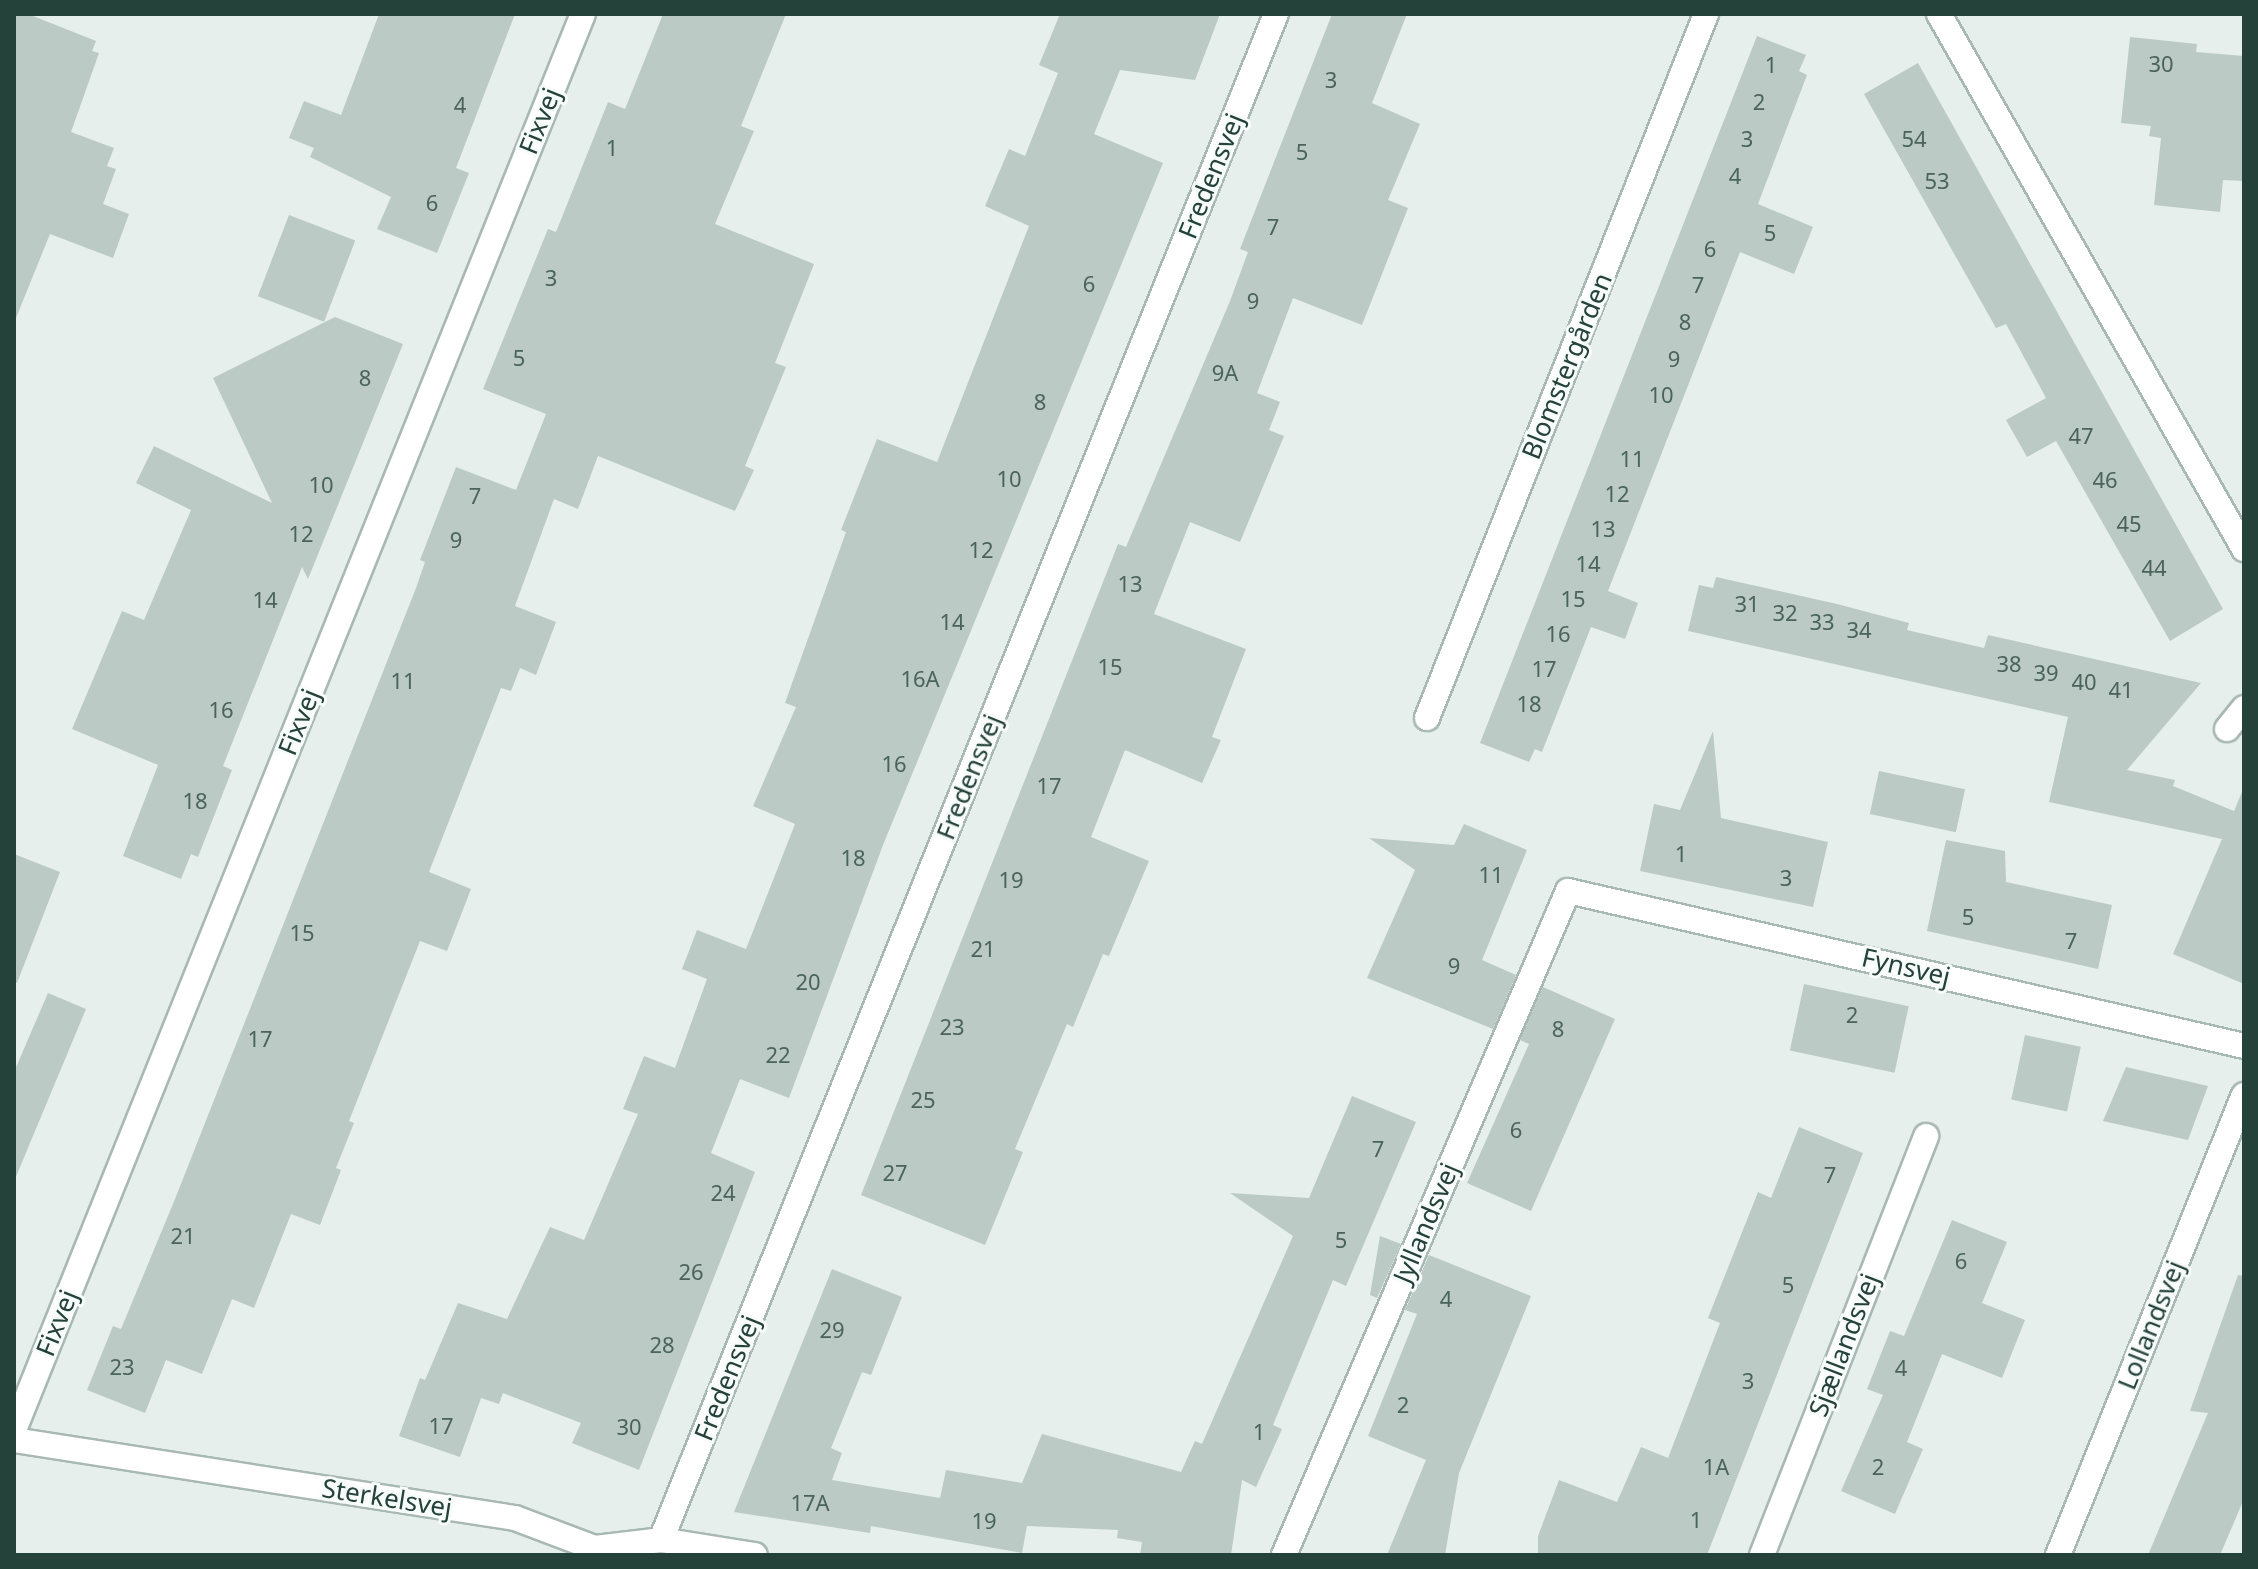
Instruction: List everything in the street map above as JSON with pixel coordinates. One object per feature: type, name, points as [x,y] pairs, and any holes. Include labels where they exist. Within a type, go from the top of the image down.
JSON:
[{"type":"street","name":"Fixvej","points":[[14,1430],[583,14]]},
{"type":"street","name":"Fredensvej","points":[[661,1540],[1276,14]]},
{"type":"street","name":"Blomstergården","points":[[1427,718],[1706,14]]},
{"type":"street","points":[[1939,14],[2244,549]]},
{"type":"street","points":[[2227,729],[2244,708]]},
{"type":"street","name":"Fynsvej","points":[[1568,891],[2244,1046]]},
{"type":"street","name":"Jyllandsvej","points":[[1284,1555],[1568,891]]},
{"type":"street","name":"Lollandsvej","points":[[2058,1555],[2244,1095]]},
{"type":"street","name":"Sjællandsvej","points":[[1762,1555],[1926,1136]]},
{"type":"street","name":"Sterkelsvej","points":[[14,1440],[515,1518],[593,1551],[661,1540],[755,1555]]},
{"type":"building","points":[[14,14],[28,14],[96,41],[92,51],[99,53],[71,132],[114,148],[107,166],[116,169],[103,204],[129,214],[113,258],[50,234],[16,318]]},
{"type":"building","points":[[379,14],[515,14],[456,168],[469,173],[437,253],[377,229],[391,197],[310,157],[314,148],[289,138],[304,101],[341,115]]},
{"type":"building","points":[[663,14],[786,14],[741,126],[754,131],[715,224],[814,264],[775,363],[786,367],[745,466],[754,470],[735,511],[598,456],[578,509],[554,499],[515,606],[556,622],[536,675],[520,668],[511,691],[501,688],[429,872],[471,889],[447,951],[420,941],[349,1121],[354,1123],[336,1168],[341,1170],[320,1225],[291,1214],[254,1308],[232,1299],[202,1374],[166,1360],[145,1413],[87,1390],[113,1326],[121,1329],[175,1199],[416,588],[425,562],[420,560],[456,467],[516,490],[546,414],[483,389],[548,229],[556,232],[608,102],[625,109]]},
{"type":"building","points":[[1060,14],[1220,14],[1195,80],[1120,70],[1094,134],[1163,163],[883,845],[789,1098],[740,1079],[711,1153],[755,1172],[639,1470],[572,1443],[581,1423],[503,1393],[499,1404],[481,1398],[460,1457],[399,1436],[420,1378],[425,1380],[458,1303],[507,1319],[550,1227],[584,1240],[638,1114],[623,1109],[644,1056],[675,1068],[707,979],[682,969],[697,930],[746,949],[795,824],[753,806],[796,707],[785,703],[846,532],[841,530],[877,439],[937,462],[1029,226],[985,206],[1009,149],[1025,156],[1058,73],[1039,65]]},
{"type":"building","points":[[1332,14],[1407,14],[1372,103],[1420,124],[1388,200],[1408,208],[1362,325],[1293,298],[1257,393],[1280,402],[1269,430],[1284,436],[1240,542],[1190,522],[1154,614],[1246,649],[1212,737],[1221,740],[1202,783],[1125,750],[1091,837],[1149,861],[1109,956],[1103,954],[1073,1027],[1067,1024],[1015,1149],[1023,1152],[985,1245],[861,1195],[1118,544],[1126,547],[1230,301],[1248,252],[1240,249]]},
{"type":"building","points":[[1757,36],[1806,55],[1799,71],[1807,75],[1758,204],[1813,227],[1794,274],[1740,252],[1608,591],[1638,603],[1625,639],[1591,627],[1542,752],[1535,749],[1529,762],[1480,743]]},
{"type":"building","points":[[2130,37],[2197,44],[2196,52],[2244,56],[2244,181],[2223,180],[2220,212],[2154,205],[2161,138],[2149,136],[2151,126],[2121,123]]},
{"type":"building","points":[[1918,63],[2223,609],[2170,641],[2056,441],[2027,457],[2006,420],[2046,398],[2006,324],[1996,328],[1864,94]]},
{"type":"building","points":[[289,215],[355,240],[324,322],[258,296]]},
{"type":"building","points":[[335,317],[403,344],[308,579],[302,567],[223,766],[232,770],[198,857],[191,854],[181,879],[123,856],[158,765],[72,729],[122,611],[144,620],[191,510],[136,483],[154,446],[272,503],[213,378]]},
{"type":"building","points":[[1716,577],[1909,623],[1907,630],[1984,648],[1988,635],[2201,683],[2127,770],[2175,780],[2173,786],[2234,811],[2244,787],[2244,984],[2173,954],[2222,839],[2049,802],[2068,717],[1688,631],[1699,585],[1713,588]]},
{"type":"building","points":[[1713,731],[1721,818],[1828,842],[1813,907],[1640,871],[1654,804],[1680,810]]},
{"type":"building","points":[[1879,771],[1965,789],[1956,832],[1870,814]]},
{"type":"building","points":[[1464,824],[1527,850],[1482,960],[1516,975],[1493,1029],[1367,978],[1415,870],[1369,838],[1454,845]]},
{"type":"building","points":[[1946,840],[2005,851],[2006,882],[2112,905],[2098,969],[1927,931]]},
{"type":"building","points":[[14,854],[60,872],[17,983],[14,982]]},
{"type":"building","points":[[1804,984],[1909,1006],[1895,1073],[1790,1051]]},
{"type":"building","points":[[1543,987],[1615,1019],[1531,1211],[1467,1183],[1529,1044],[1520,1040]]},
{"type":"building","points":[[48,993],[86,1009],[15,1179],[14,1072]]},
{"type":"building","points":[[2025,1035],[2081,1047],[2067,1111],[2011,1100]]},
{"type":"building","points":[[2126,1067],[2208,1086],[2188,1140],[2103,1121]]},
{"type":"building","points":[[1352,1096],[1416,1122],[1346,1286],[1333,1280],[1273,1425],[1282,1429],[1256,1487],[1242,1480],[1231,1555],[1140,1555],[1142,1542],[1117,1538],[1118,1530],[1027,1526],[1022,1553],[871,1526],[870,1533],[734,1512],[832,1269],[902,1297],[871,1375],[862,1372],[831,1448],[842,1453],[832,1480],[940,1498],[946,1470],[1022,1483],[1042,1434],[1181,1472],[1195,1441],[1202,1444],[1293,1236],[1230,1193],[1309,1198]]},
{"type":"building","points":[[1799,1127],[1863,1153],[1707,1555],[1538,1555],[1538,1536],[1559,1480],[1617,1502],[1641,1447],[1668,1458],[1720,1323],[1708,1318],[1758,1192],[1771,1198]]},
{"type":"building","points":[[1952,1220],[2007,1242],[1982,1303],[2025,1320],[2002,1378],[1942,1354],[1907,1442],[1923,1449],[1895,1514],[1841,1491],[1883,1395],[1867,1389],[1890,1331],[1904,1336]]},
{"type":"building","points":[[1380,1236],[1401,1244],[1377,1298],[1370,1295]]},
{"type":"building","points":[[1429,1255],[1531,1296],[1459,1473],[1445,1555],[1387,1555],[1426,1460],[1368,1436],[1417,1314],[1405,1310]]},
{"type":"building","points":[[2238,1275],[2244,1276],[2244,1499],[2220,1555],[2148,1555],[2208,1413],[2190,1411]]}]
